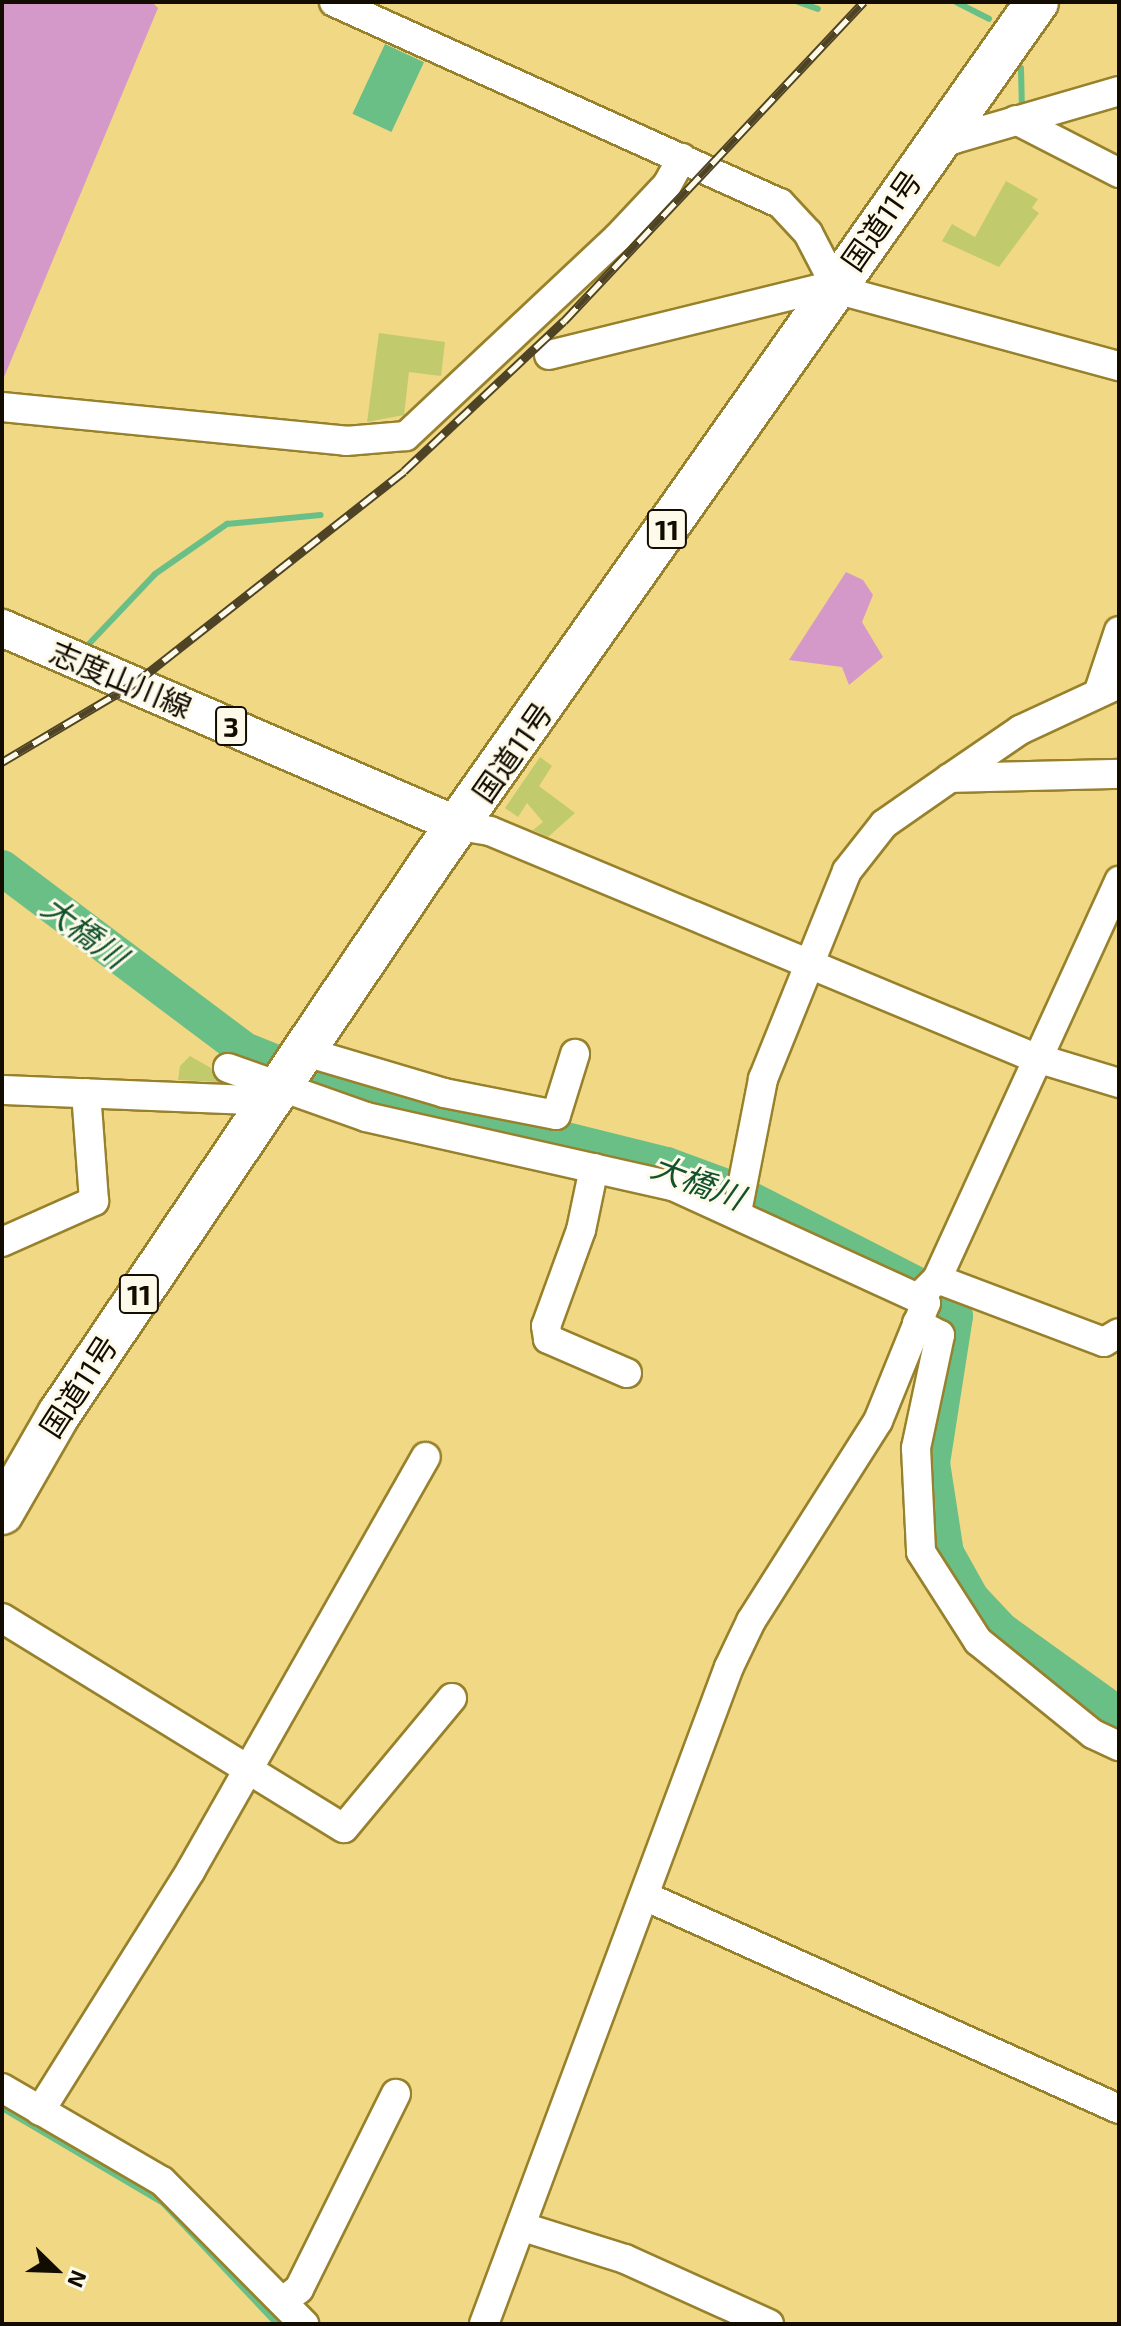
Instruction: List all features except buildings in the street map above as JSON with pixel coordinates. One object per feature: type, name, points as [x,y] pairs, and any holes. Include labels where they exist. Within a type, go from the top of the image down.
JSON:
[{"type":"highway","name":"国道11号","points":[[2,1513],[59,1414],[459,826],[938,138],[1037,2]]},
{"type":"main road","name":"志度山川線","points":[[2,628],[459,826]]},
{"type":"street","points":[[334,2],[780,203],[798,218],[835,285]]},
{"type":"street","points":[[938,138],[1119,91]]},
{"type":"street","points":[[1016,120],[1119,173]]},
{"type":"street","points":[[2,407],[346,441],[406,436],[607,249],[667,185],[682,158]]},
{"type":"street","points":[[549,355],[835,285],[1119,366]]},
{"type":"street","points":[[737,1212],[763,1079],[847,871],[884,824],[1020,730],[1109,688],[1119,631]]},
{"type":"street","points":[[950,778],[1119,774]]},
{"type":"street","points":[[459,826],[490,831],[1040,1059],[1119,1083]]},
{"type":"street","points":[[484,2324],[745,1633],[878,1421],[924,1300],[1040,1059],[1119,881]]},
{"type":"street","points":[[228,1068],[444,1093],[556,1115],[575,1054]]},
{"type":"street","points":[[2,1090],[86,1093],[290,1077],[366,1117],[673,1186],[737,1212],[924,1300],[1104,1342],[1119,1333]]},
{"type":"street","points":[[2,1242],[94,1201],[86,1093]]},
{"type":"street","points":[[594,1168],[581,1230],[546,1326],[548,1339],[627,1373]]},
{"type":"street","points":[[924,1300],[940,1335],[916,1448],[921,1552],[978,1641],[1093,1734],[1119,1746]]},
{"type":"street","points":[[40,2111],[250,1767],[426,1457]]},
{"type":"street","points":[[2,1618],[250,1767],[344,1828],[452,1698]]},
{"type":"street","points":[[647,1897],[1119,2109]]},
{"type":"street","points":[[2,2088],[162,2181],[304,2324]]},
{"type":"street","points":[[283,2301],[299,2289],[396,2094]]},
{"type":"street","points":[[523,2227],[625,2259],[769,2324]]},
{"type":"shaded area","points":[[2,2],[152,2],[158,8],[2,382]]},
{"type":"shaded area","points":[[385,44],[424,62],[391,132],[352,114]]},
{"type":"shaded area","points":[[846,572],[863,580],[873,595],[862,622],[883,657],[849,685],[842,667],[789,660]]},
{"type":"waterway","points":[[798,2],[818,9]]},
{"type":"waterway","points":[[956,2],[989,19]]},
{"type":"waterway","points":[[1021,68],[1022,112]]},
{"type":"waterway","points":[[87,646],[155,574],[227,524],[321,515]]},
{"type":"waterway","name":"大橋川","points":[[2,868],[244,1050],[309,1076],[667,1165],[726,1187],[949,1301],[955,1316],[932,1463],[946,1553],[971,1598],[1001,1630],[1119,1715]]},
{"type":"waterway","points":[[2,2108],[163,2203],[277,2324]]},
{"type":"waterway","points":[[177,2178],[220,2220]]},
{"type":"railway","points":[[2,762],[135,683],[404,471],[564,321],[864,2]]}]
